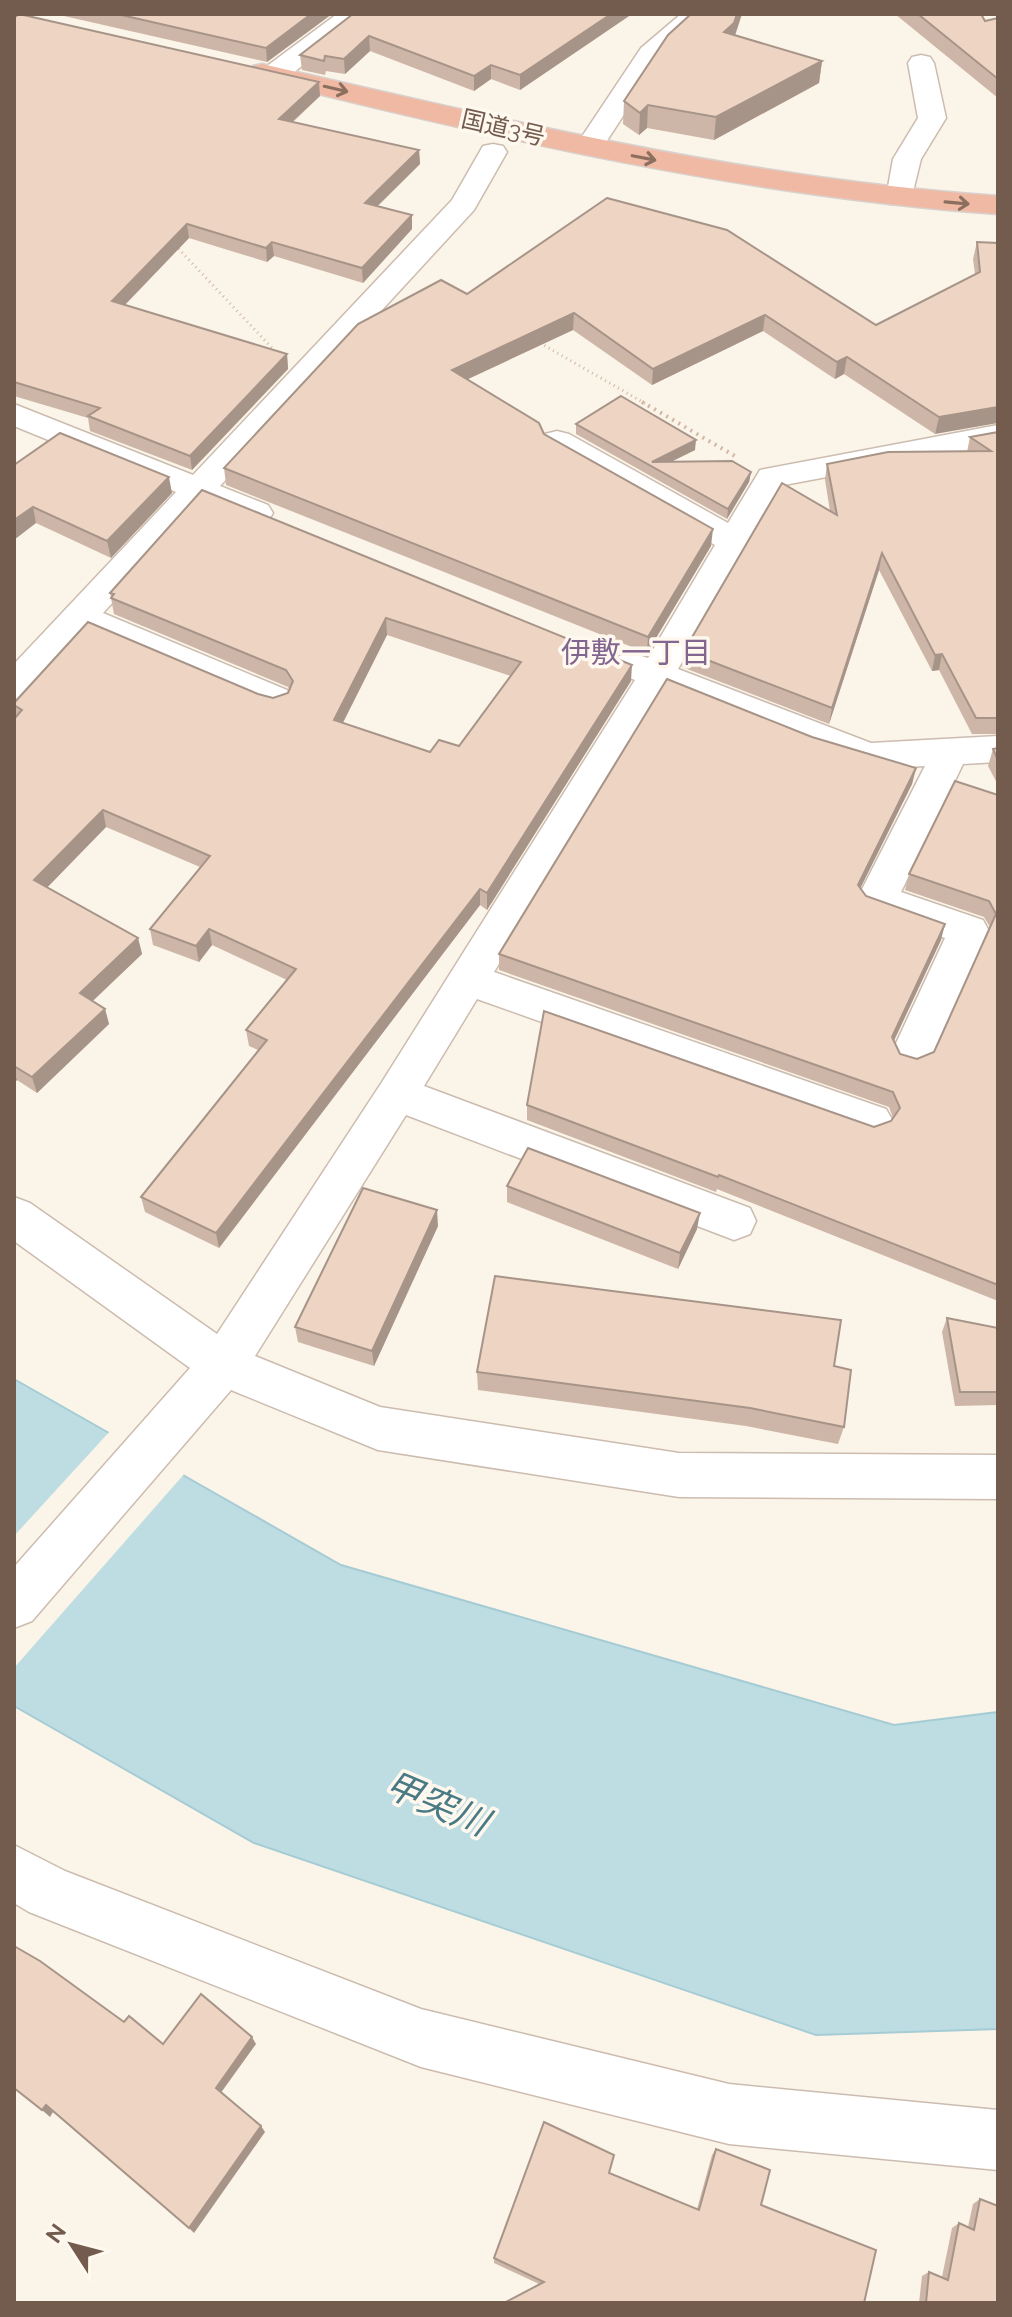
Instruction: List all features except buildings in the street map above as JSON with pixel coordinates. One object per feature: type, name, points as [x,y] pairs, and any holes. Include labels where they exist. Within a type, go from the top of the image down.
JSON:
[{"type":"highway","name":"国道3号","points":[[998,205],[900,198],[778,182],[589,147],[273,75],[244,81],[493,152],[693,195],[787,210],[998,232]]},
{"type":"street","points":[[273,75],[354,14]]},
{"type":"street","points":[[589,147],[650,54],[697,14]]},
{"type":"street","points":[[900,198],[904,165],[910,151],[929,128],[933,115],[920,77],[921,63]]},
{"type":"street","points":[[14,687],[464,204],[493,152]]},
{"type":"street","points":[[14,414],[287,526]]},
{"type":"street","points":[[14,1604],[223,1365],[397,1094],[656,675],[772,477],[998,435]]},
{"type":"street","points":[[557,441],[734,541]]},
{"type":"street","points":[[79,617],[274,699]]},
{"type":"street","points":[[14,635],[46,653]]},
{"type":"street","points":[[597,651],[868,756],[998,749]]},
{"type":"street","points":[[912,1054],[969,931],[877,899],[950,753]]},
{"type":"street","points":[[467,979],[871,1121]]},
{"type":"street","points":[[397,1094],[734,1221]]},
{"type":"street","points":[[14,1216],[223,1365],[378,1428],[679,1475],[998,1477]]},
{"type":"street","points":[[14,1873],[49,1892],[421,2038],[729,2114],[998,2140]]},
{"type":"path","points":[[165,235],[300,378]]},
{"type":"path","points":[[529,336],[772,477]]},
{"type":"water","name":"甲突川","points":[[14,1379],[341,1565],[894,1725],[998,1712],[998,2029],[816,2035],[254,1843],[14,1706]]},
{"type":"pier","points":[[111,1430],[186,1472],[14,1668],[14,1536]]},
{"type":"district","name":"伊敷一丁目","points":[[636,653]]}]
